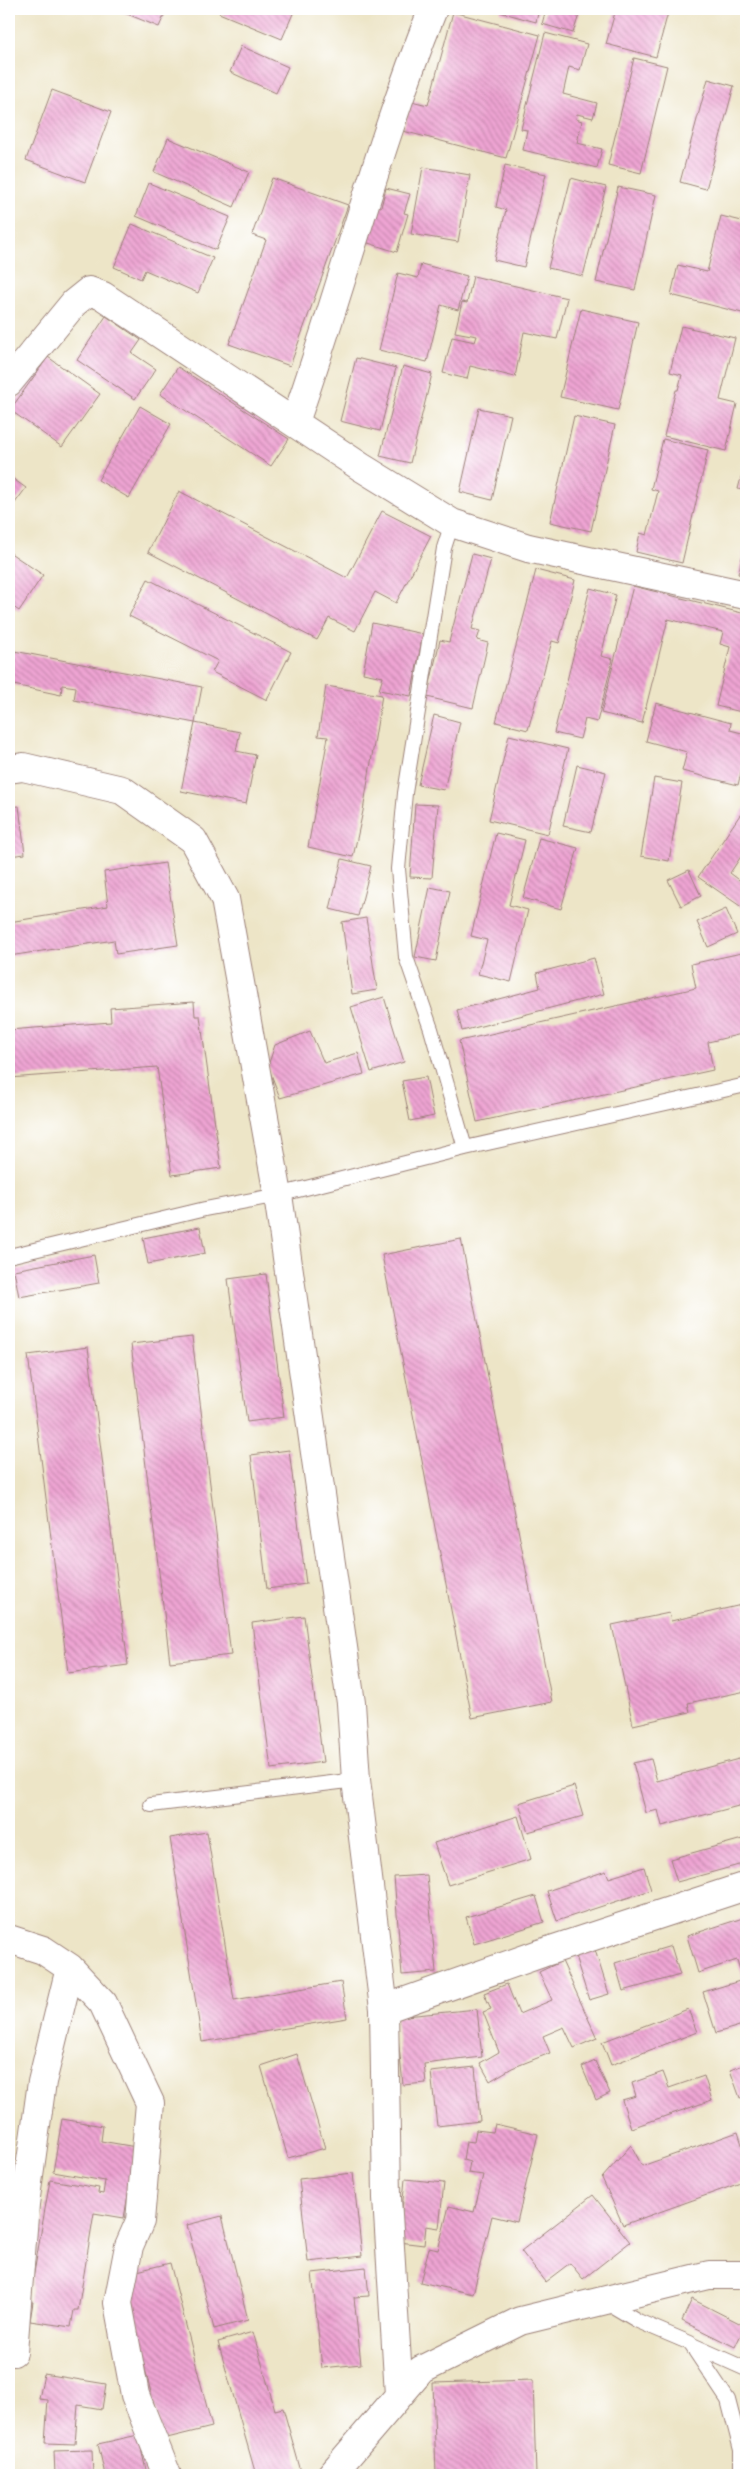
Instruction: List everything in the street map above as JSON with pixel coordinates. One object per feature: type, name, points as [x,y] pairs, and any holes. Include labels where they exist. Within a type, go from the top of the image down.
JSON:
[{"type":"street","points":[[295,422],[323,343],[370,186],[433,9]]},
{"type":"street","points":[[9,382],[74,303],[89,291],[103,296],[452,523],[528,548],[746,595]]},
{"type":"street","points":[[9,769],[22,767],[122,790],[193,840],[225,899],[278,1195],[351,1703],[356,1780],[384,2009],[387,2198],[398,2396]]},
{"type":"street","points":[[384,2009],[542,1953],[746,1886]]},
{"type":"street","points":[[9,1939],[43,1950],[70,1968],[103,2003],[150,2103],[140,2221],[129,2246],[118,2303],[135,2395],[167,2475]]},
{"type":"street","points":[[13,2352],[25,2204],[42,2082],[70,1968]]},
{"type":"street","points":[[331,2475],[421,2370],[520,2321],[709,2275],[746,2275]]},
{"type":"lane","points":[[452,523],[444,548],[405,793],[398,869],[406,957],[431,1029],[465,1148]]},
{"type":"lane","points":[[9,1256],[205,1209],[278,1195],[465,1148],[746,1085]]},
{"type":"lane","points":[[150,1805],[356,1780]]},
{"type":"lane","points":[[603,2300],[638,2320],[746,2369]]},
{"type":"lane","points":[[690,2343],[728,2400],[741,2450],[741,2475]]},
{"type":"building","points":[[115,9],[167,9],[159,27]]},
{"type":"building","points":[[221,9],[295,9],[282,39],[219,13]]},
{"type":"building","points":[[501,9],[539,9],[536,22],[500,12]]},
{"type":"building","points":[[546,9],[581,9],[573,33],[542,24]]},
{"type":"building","points":[[616,9],[669,9],[656,57],[606,44]]},
{"type":"building","points":[[453,12],[540,35],[506,158],[403,131],[411,101],[428,105]]},
{"type":"building","points":[[545,33],[587,44],[580,70],[569,67],[563,94],[597,103],[593,118],[577,114],[576,119],[582,121],[577,143],[602,149],[597,168],[523,150],[527,130],[521,129]]},
{"type":"building","points":[[241,46],[288,67],[276,93],[230,72]]},
{"type":"building","points":[[634,58],[667,66],[641,173],[608,165]]},
{"type":"building","points":[[708,79],[734,86],[706,189],[680,182]]},
{"type":"building","points":[[52,90],[111,112],[85,182],[26,160]]},
{"type":"building","points":[[168,138],[249,172],[234,207],[154,172]]},
{"type":"building","points":[[505,165],[546,174],[524,267],[494,260],[506,210],[496,207]]},
{"type":"building","points":[[423,167],[470,175],[458,242],[411,234]]},
{"type":"building","points":[[272,178],[348,205],[290,366],[229,344],[266,240],[252,235]]},
{"type":"building","points":[[571,178],[606,187],[583,276],[548,268]]},
{"type":"building","points":[[149,183],[230,217],[216,250],[136,216]]},
{"type":"building","points":[[618,187],[656,195],[635,290],[596,282]]},
{"type":"building","points":[[386,188],[410,194],[404,213],[408,214],[397,252],[365,242],[376,205],[381,207]]},
{"type":"building","points":[[721,216],[746,222],[746,314],[671,295],[678,265],[707,272]]},
{"type":"building","points":[[132,224],[213,258],[198,293],[145,270],[141,279],[114,267]]},
{"type":"building","points":[[421,264],[467,276],[458,310],[441,305],[427,362],[379,350],[398,273],[418,278]]},
{"type":"building","points":[[473,276],[567,298],[557,339],[524,332],[515,377],[470,366],[467,379],[443,373],[452,337],[475,342],[477,336],[455,332],[462,302],[467,303]]},
{"type":"building","points":[[581,309],[638,322],[618,410],[560,397]]},
{"type":"building","points":[[106,316],[141,340],[132,353],[156,369],[135,399],[77,360]]},
{"type":"building","points":[[681,326],[735,338],[720,400],[737,404],[726,451],[664,436],[676,390],[678,390],[682,375],[670,372]]},
{"type":"building","points":[[48,357],[100,394],[62,447],[10,410]]},
{"type":"building","points":[[356,358],[396,368],[380,431],[340,421]]},
{"type":"building","points":[[403,366],[432,374],[410,463],[380,456]]},
{"type":"building","points":[[178,367],[289,439],[271,466],[160,394]]},
{"type":"building","points":[[140,406],[171,424],[129,498],[98,480]]},
{"type":"building","points":[[479,408],[511,415],[492,500],[460,492]]},
{"type":"building","points":[[574,416],[615,425],[591,531],[550,522]]},
{"type":"building","points":[[663,439],[708,450],[682,563],[636,552],[640,533],[647,535],[658,491],[651,489]]},
{"type":"building","points":[[746,459],[746,491],[738,489]]},
{"type":"building","points":[[9,476],[26,488],[9,511]]},
{"type":"building","points":[[179,491],[347,578],[382,511],[431,536],[396,603],[375,592],[355,631],[329,618],[317,640],[148,552]]},
{"type":"building","points":[[746,542],[746,576],[738,574]]},
{"type":"building","points":[[9,552],[43,575],[19,611],[9,604]]},
{"type":"building","points":[[472,554],[491,559],[472,629],[480,631],[477,640],[488,643],[473,708],[427,697],[440,640],[449,642]]},
{"type":"building","points":[[536,570],[575,580],[559,643],[552,641],[528,730],[496,722]]},
{"type":"building","points":[[148,579],[291,652],[267,700],[212,672],[218,661],[129,616]]},
{"type":"building","points":[[633,586],[746,614],[746,713],[716,706],[730,647],[720,644],[723,632],[668,619],[642,723],[601,713]]},
{"type":"building","points":[[590,588],[616,595],[601,656],[613,659],[597,722],[585,719],[580,739],[554,733]]},
{"type":"building","points":[[372,623],[423,634],[411,696],[379,690],[383,677],[363,673]]},
{"type":"building","points":[[9,650],[202,687],[195,723],[74,700],[76,687],[62,685],[61,695],[9,684]]},
{"type":"building","points":[[326,686],[382,695],[363,811],[353,857],[308,847],[328,737],[318,736]]},
{"type":"building","points":[[656,703],[731,723],[730,730],[746,734],[746,752],[738,785],[682,771],[687,752],[646,741]]},
{"type":"building","points":[[434,715],[460,722],[444,790],[418,785]]},
{"type":"building","points":[[195,723],[240,732],[236,751],[256,755],[246,804],[181,791]]},
{"type":"building","points":[[509,735],[568,749],[548,834],[489,820]]},
{"type":"building","points":[[577,765],[606,772],[591,832],[563,826]]},
{"type":"building","points":[[654,778],[682,783],[669,861],[641,856]]},
{"type":"building","points":[[415,804],[438,805],[432,878],[410,877]]},
{"type":"building","points":[[19,806],[25,854],[9,856],[9,807]]},
{"type":"building","points":[[746,806],[746,849],[730,873],[746,885],[746,904],[743,908],[698,877]]},
{"type":"building","points":[[496,833],[525,840],[509,905],[528,910],[511,982],[478,974],[487,940],[471,936]]},
{"type":"building","points":[[539,838],[578,848],[561,909],[523,898]]},
{"type":"building","points":[[342,859],[371,866],[358,916],[330,909]]},
{"type":"building","points":[[165,863],[178,945],[116,954],[114,940],[9,956],[9,922],[108,906],[104,872]]},
{"type":"building","points":[[689,870],[701,896],[681,906],[668,880]]},
{"type":"building","points":[[430,887],[450,891],[436,961],[415,957]]},
{"type":"building","points":[[726,909],[737,934],[708,947],[697,922]]},
{"type":"building","points":[[366,918],[377,990],[352,994],[342,922]]},
{"type":"building","points":[[746,952],[746,1033],[708,1042],[713,1070],[477,1122],[459,1041],[696,988],[691,964]]},
{"type":"building","points":[[594,958],[604,994],[462,1031],[457,1010],[540,988],[537,973]]},
{"type":"building","points":[[384,997],[404,1062],[371,1072],[351,1007]]},
{"type":"building","points":[[194,1002],[195,1016],[200,1016],[221,1168],[172,1175],[157,1067],[9,1078],[9,1030],[111,1022],[110,1008]]},
{"type":"building","points":[[310,1031],[324,1063],[358,1053],[364,1074],[280,1098],[268,1066],[275,1045]]},
{"type":"building","points":[[426,1077],[434,1116],[410,1121],[402,1081]]},
{"type":"building","points":[[200,1227],[205,1253],[148,1264],[143,1238]]},
{"type":"building","points":[[461,1239],[552,1702],[472,1718],[382,1255]]},
{"type":"building","points":[[94,1255],[99,1283],[19,1297],[14,1270]]},
{"type":"building","points":[[266,1274],[284,1417],[247,1422],[228,1279]]},
{"type":"building","points":[[192,1337],[231,1655],[170,1662],[131,1344]]},
{"type":"building","points":[[88,1347],[128,1665],[68,1673],[28,1355]]},
{"type":"building","points":[[289,1450],[306,1584],[267,1589],[251,1455]]},
{"type":"building","points":[[746,1604],[746,1691],[688,1703],[690,1712],[633,1725],[612,1625],[669,1613],[671,1621]]},
{"type":"building","points":[[304,1616],[323,1762],[271,1769],[252,1623]]},
{"type":"building","points":[[746,1757],[746,1804],[662,1826],[658,1810],[646,1813],[633,1763],[651,1759],[657,1781]]},
{"type":"building","points":[[574,1786],[583,1816],[528,1832],[519,1803]]},
{"type":"building","points":[[518,1816],[531,1859],[448,1885],[434,1843]]},
{"type":"building","points":[[207,1832],[234,2000],[341,1982],[347,2018],[202,2042],[170,1838]]},
{"type":"building","points":[[746,1838],[746,1863],[677,1882],[670,1859]]},
{"type":"building","points":[[644,1867],[651,1890],[557,1921],[547,1891],[606,1871],[609,1878]]},
{"type":"building","points":[[427,1875],[436,1972],[402,1975],[394,1877]]},
{"type":"building","points":[[536,1896],[544,1922],[474,1944],[466,1917]]},
{"type":"building","points":[[746,1917],[746,2024],[716,2033],[703,1992],[743,1980],[737,1960],[698,1973],[687,1936]]},
{"type":"building","points":[[671,1946],[680,1975],[623,1991],[615,1963]]},
{"type":"building","points":[[595,1950],[609,1994],[589,2000],[575,1956]]},
{"type":"building","points":[[562,1961],[597,2038],[574,2048],[564,2027],[543,2036],[550,2053],[512,2068],[490,2081],[480,2063],[499,2052],[483,2012],[491,2009],[484,1993],[507,1984],[519,2014],[552,2000],[539,1972]]},
{"type":"building","points":[[477,2009],[482,2057],[424,2064],[426,2083],[403,2085],[396,2017]]},
{"type":"building","points":[[688,2009],[697,2032],[611,2065],[602,2042]]},
{"type":"building","points":[[297,2054],[325,2148],[288,2158],[261,2066]]},
{"type":"building","points":[[595,2061],[610,2093],[596,2100],[582,2067]]},
{"type":"building","points":[[746,2064],[746,2096],[740,2098],[730,2070]]},
{"type":"building","points":[[475,2067],[480,2121],[437,2126],[431,2072]]},
{"type":"building","points":[[663,2072],[669,2088],[704,2076],[712,2100],[631,2128],[622,2100],[636,2096],[632,2083]]},
{"type":"building","points":[[62,2119],[103,2126],[101,2141],[136,2147],[124,2218],[94,2213],[78,2310],[74,2310],[71,2327],[30,2321],[33,2302],[29,2302],[50,2180],[99,2188],[98,2193],[103,2194],[105,2181],[53,2172]]},
{"type":"building","points":[[495,2124],[538,2134],[517,2222],[492,2216],[473,2294],[420,2282],[429,2248],[438,2250],[449,2206],[474,2212],[483,2175],[468,2173],[470,2162],[463,2160],[466,2141],[474,2142],[476,2130],[493,2132]]},
{"type":"building","points":[[738,2132],[746,2157],[746,2181],[623,2225],[602,2178],[631,2145],[642,2166]]},
{"type":"building","points":[[353,2173],[362,2256],[308,2262],[299,2179]]},
{"type":"building","points":[[405,2179],[444,2183],[439,2228],[426,2226],[424,2245],[399,2242]]},
{"type":"building","points":[[593,2195],[630,2242],[583,2279],[570,2263],[545,2282],[521,2251]]},
{"type":"building","points":[[222,2216],[248,2320],[214,2329],[187,2225]]},
{"type":"building","points":[[170,2263],[212,2427],[163,2439],[132,2318],[130,2283],[133,2272]]},
{"type":"building","points":[[366,2267],[369,2296],[354,2297],[361,2364],[322,2368],[312,2273]]},
{"type":"building","points":[[692,2299],[745,2326],[735,2347],[682,2321]]},
{"type":"building","points":[[253,2332],[275,2410],[283,2408],[302,2475],[256,2475],[218,2342]]},
{"type":"building","points":[[44,2374],[106,2384],[102,2409],[78,2405],[75,2444],[45,2443],[48,2400],[39,2399]]},
{"type":"building","points":[[533,2380],[536,2475],[436,2475],[433,2383]]},
{"type":"building","points":[[138,2435],[147,2475],[105,2475],[98,2444]]},
{"type":"building","points":[[92,2450],[93,2475],[55,2475],[54,2451]]}]
